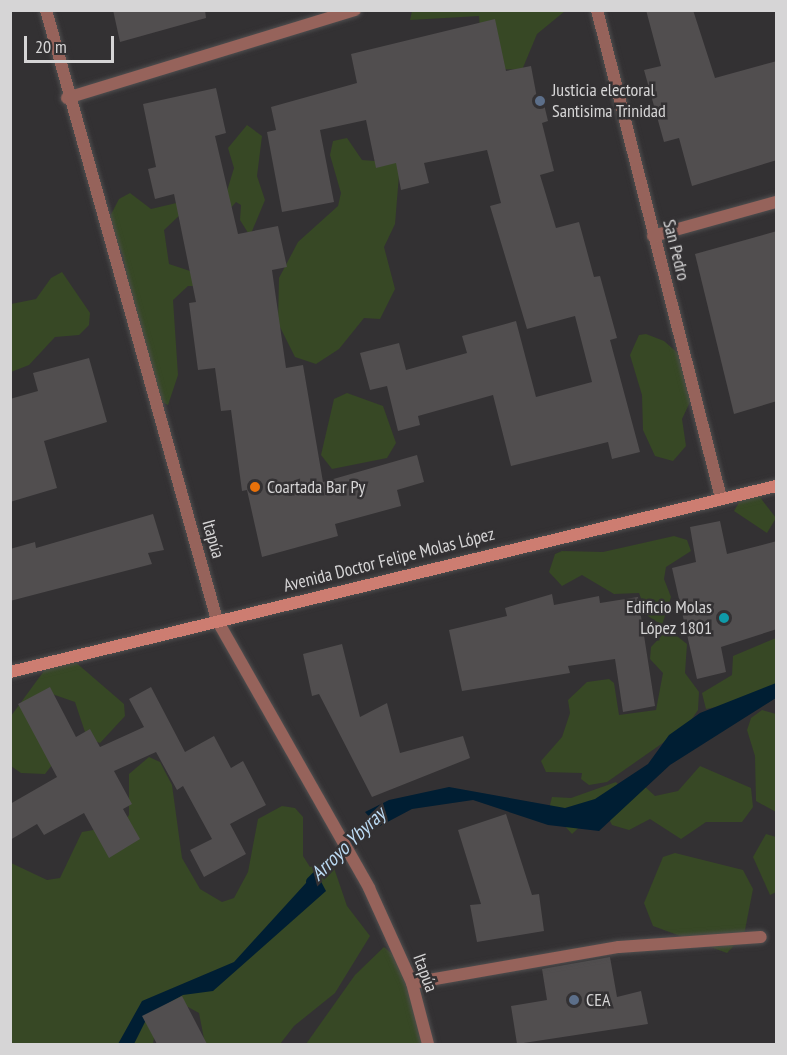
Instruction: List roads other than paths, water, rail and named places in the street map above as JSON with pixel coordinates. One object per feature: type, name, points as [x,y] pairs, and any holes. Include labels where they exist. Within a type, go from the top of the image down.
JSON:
[{"type":"main road","name":"Avenida Doctor Felipe Molas López","points":[[10,672],[777,486]]},
{"type":"street","name":"Itapúa","points":[[46,10],[68,98],[217,620],[369,888],[412,983],[428,1044]]},
{"type":"street","points":[[68,98],[355,10]]},
{"type":"street","name":"San Pedro","points":[[597,10],[721,498]]},
{"type":"street","points":[[653,236],[777,202]]},
{"type":"street","points":[[412,983],[619,947],[761,938]]},
{"type":"water","points":[[776,683],[776,698],[670,765],[599,831],[548,825],[473,800],[412,809],[378,827],[365,812],[389,800],[449,787],[565,808],[595,799],[648,764],[669,735],[700,713]]},
{"type":"water","points":[[316,872],[326,891],[213,991],[183,995],[149,1014],[134,1044],[118,1044],[142,1001],[234,962]]},
{"type":"waterway","name":"Arroyo Ybyray","points":[[310,881],[379,813]]},
{"type":"place","name":"Justicia electoral Santisima Trinidad","points":[[540,101]]},
{"type":"place","name":"Coartada Bar Py","points":[[255,487]]},
{"type":"place","name":"Edificio Molas López 1801","points":[[724,618]]},
{"type":"place","name":"CEA","points":[[574,1000]]}]
